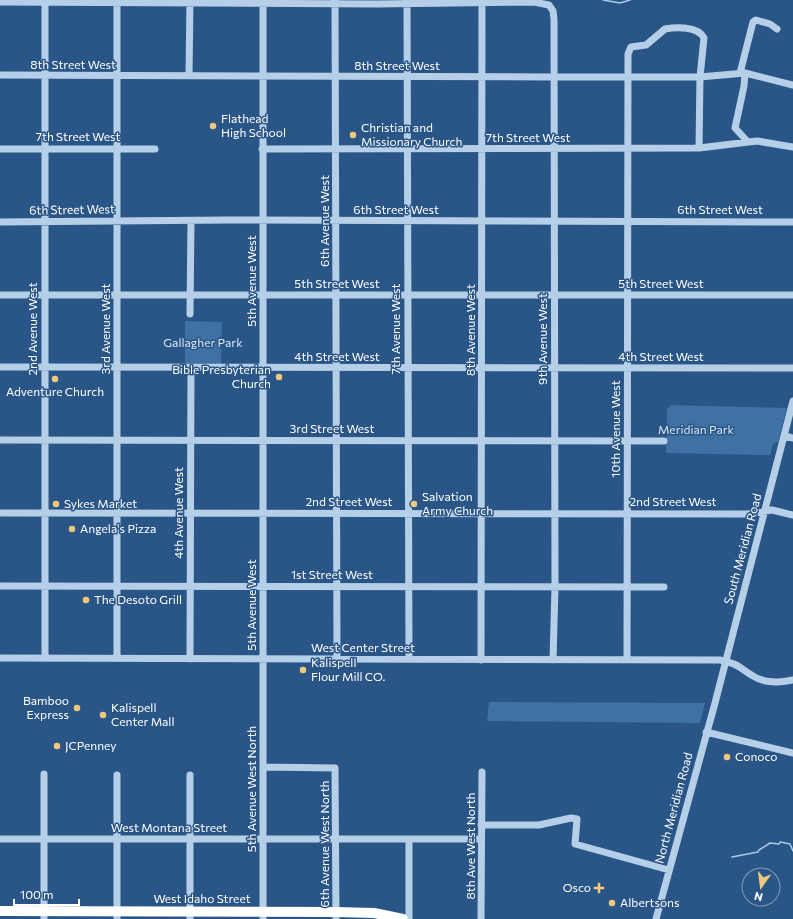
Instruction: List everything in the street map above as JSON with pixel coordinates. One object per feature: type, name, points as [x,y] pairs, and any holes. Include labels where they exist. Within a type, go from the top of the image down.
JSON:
[{"type":"highway","name":"West Idaho Street","points":[[0,911],[44,915],[336,915],[374,913],[403,919]]},
{"type":"street","name":"2nd Avenue West","points":[[45,1],[45,658]]},
{"type":"street","name":"3rd Avenue West","points":[[117,1],[117,658]]},
{"type":"street","name":"5th Avenue West","points":[[263,1],[263,659]]},
{"type":"street","points":[[0,2],[482,1]]},
{"type":"street","name":"9th Avenue West","points":[[482,1],[544,3],[549,5],[553,11],[554,19],[553,222],[555,587],[553,660]]},
{"type":"street","name":"8th Avenue West","points":[[481,660],[482,1]]},
{"type":"street","points":[[189,75],[190,2]]},
{"type":"street","name":"6th Avenue West","points":[[335,2],[337,658]]},
{"type":"street","name":"7th Avenue West","points":[[408,2],[407,440],[409,659]]},
{"type":"street","points":[[732,144],[744,86],[743,73],[753,22],[756,20],[770,24],[777,29]]},
{"type":"street","name":"10th Avenue West","points":[[627,660],[628,54],[631,47],[646,45],[665,29],[697,31],[703,36],[704,41],[700,77]]},
{"type":"street","name":"8th Street West","points":[[0,75],[553,78],[700,77],[743,73],[793,85]]},
{"type":"street","points":[[699,148],[700,77]]},
{"type":"street","points":[[735,128],[747,141]]},
{"type":"street","name":"7th Street West","points":[[262,149],[699,148],[747,141],[768,142],[793,146]]},
{"type":"street","name":"7th Street West","points":[[0,149],[155,149]]},
{"type":"street","points":[[190,314],[191,220]]},
{"type":"street","name":"6th Street West","points":[[0,222],[191,220],[335,222],[793,222]]},
{"type":"street","name":"5th Street West","points":[[0,295],[793,295]]},
{"type":"street","name":"4th Street West","points":[[0,367],[793,368]]},
{"type":"street","name":"4th Avenue West","points":[[190,659],[191,367]]},
{"type":"street","name":"South Meridian Road","points":[[715,703],[793,402]]},
{"type":"street","points":[[784,436],[793,438]]},
{"type":"street","name":"3rd Street West","points":[[0,440],[664,441]]},
{"type":"street","name":"2nd Street West","points":[[0,513],[747,514],[772,510],[793,515]]},
{"type":"street","name":"1st Street West","points":[[0,586],[664,587]]},
{"type":"street","name":"West Center Street","points":[[0,658],[337,658],[726,661]]},
{"type":"street","name":"5th Avenue West North","points":[[263,659],[263,915]]},
{"type":"street","points":[[726,661],[742,667],[759,679],[777,682],[793,680]]},
{"type":"street","name":"North Meridian Road","points":[[656,919],[715,703]]},
{"type":"street","points":[[706,732],[793,753]]},
{"type":"street","name":"6th Avenue West North","points":[[263,767],[335,768],[336,915]]},
{"type":"street","name":"8th Ave West North","points":[[482,772],[482,919]]},
{"type":"street","points":[[44,774],[44,915]]},
{"type":"street","points":[[117,775],[117,915]]},
{"type":"street","points":[[190,775],[190,915]]},
{"type":"street","points":[[481,825],[539,825],[571,818],[577,819],[575,844],[669,870]]},
{"type":"street","name":"West Montana Street","points":[[0,839],[481,839]]},
{"type":"street","points":[[409,839],[409,919]]},
{"type":"green space","name":"Gallagher Park","points":[[185,321],[222,322],[221,364],[185,363]]},
{"type":"green space","name":"Meridian Park","points":[[671,405],[787,408],[778,442],[773,444],[770,455],[666,453],[667,409]]},
{"type":"green space","points":[[489,702],[705,703],[700,723],[487,721]]},
{"type":"waterway","points":[[603,0],[620,3],[630,0]]},
{"type":"waterway","points":[[732,857],[758,852],[770,843],[779,844],[780,842],[790,844],[793,851]]},
{"type":"place","name":"Flathead High School","points":[[213,126]]},
{"type":"place","name":"Christian and Missionary Church","points":[[353,135]]},
{"type":"place","name":"Bible Presbyterian Church","points":[[279,377]]},
{"type":"place","name":"Adventure Church","points":[[55,379]]},
{"type":"place","name":"Sykes Market","points":[[56,504]]},
{"type":"place","name":"Salvation Army Church","points":[[414,504]]},
{"type":"place","name":"Angela's Pizza","points":[[72,529]]},
{"type":"place","name":"The Desoto Grill","points":[[86,600]]},
{"type":"place","name":"Kalispell Flour Mill CO.","points":[[303,670]]},
{"type":"place","name":"Bamboo Express","points":[[77,708]]},
{"type":"place","name":"Kalispell Center Mall","points":[[103,715]]},
{"type":"place","name":"JCPenney","points":[[57,746]]},
{"type":"place","name":"Conoco","points":[[727,757]]},
{"type":"place","name":"Osco","points":[[599,888]]},
{"type":"place","name":"Albertsons","points":[[612,903]]}]
